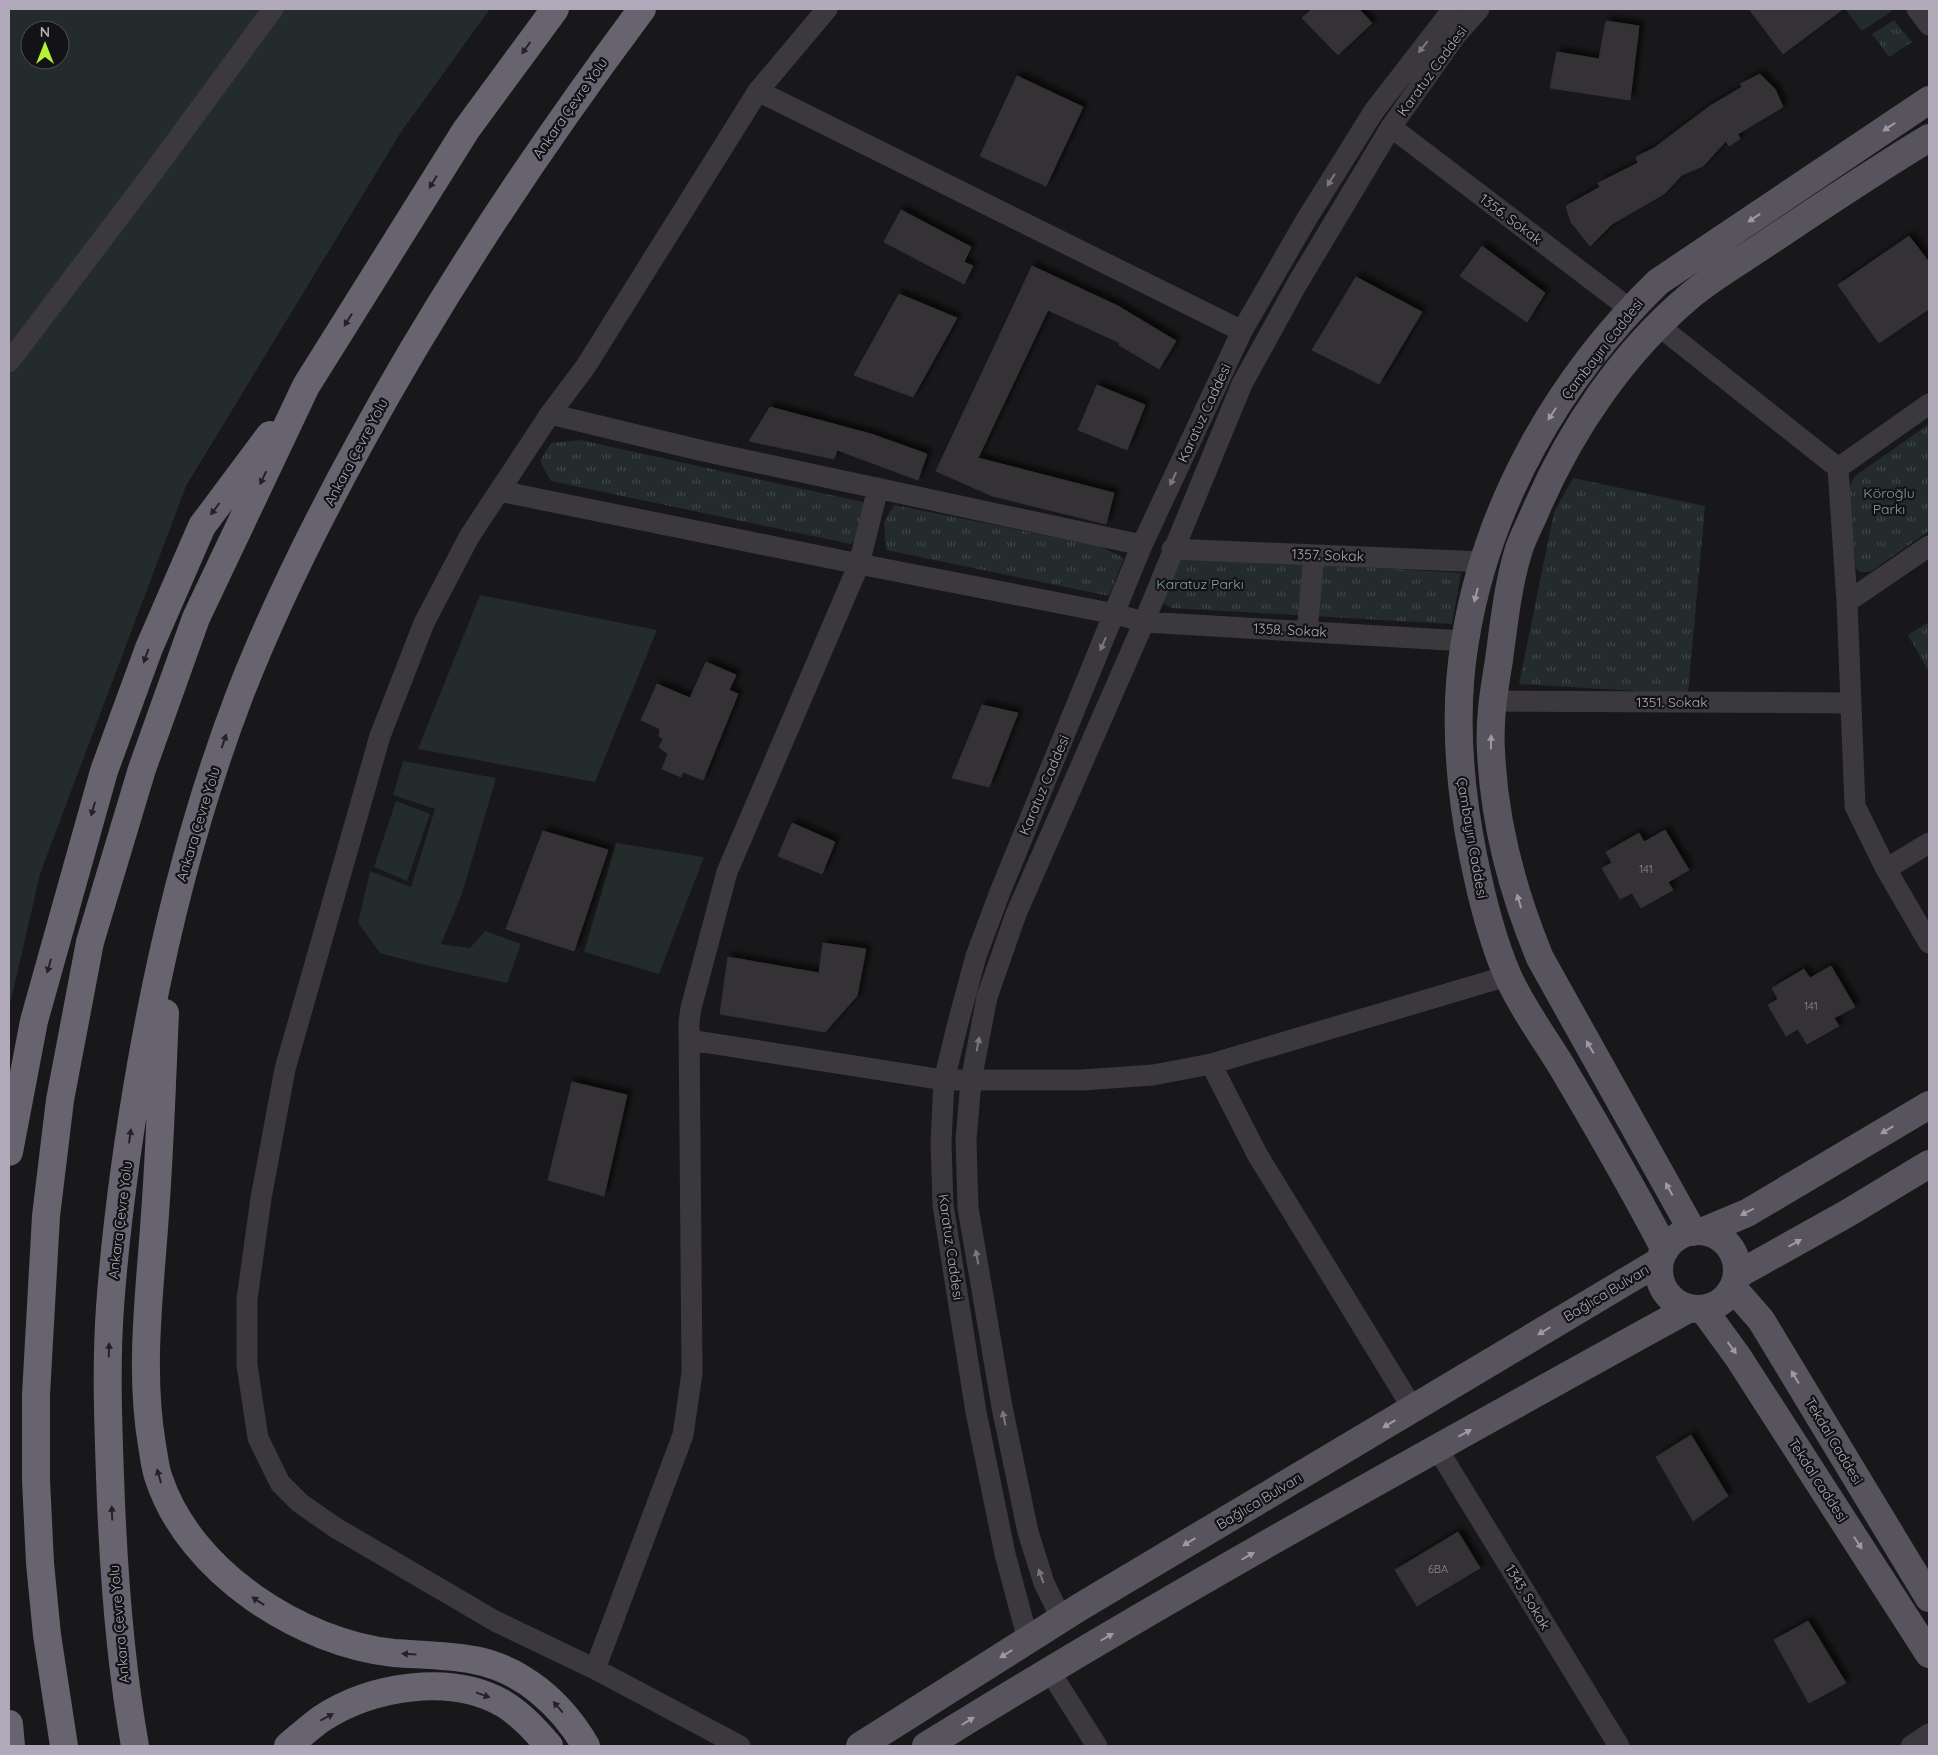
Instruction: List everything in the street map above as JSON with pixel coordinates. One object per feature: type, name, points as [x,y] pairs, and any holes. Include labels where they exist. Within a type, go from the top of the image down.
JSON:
[{"type":"highway","points":[[9,1152],[36,1011],[104,771],[149,648],[202,526],[306,386],[466,130],[555,9]]},
{"type":"highway","name":"Ankara Çevre Yolu","points":[[135,1746],[124,1682],[113,1561],[108,1393],[110,1312],[118,1228],[133,1112],[169,923],[203,804],[239,696],[275,612],[332,494],[401,369],[470,254],[544,143],[642,9]]},
{"type":"highway","points":[[64,1746],[47,1635],[36,1480],[40,1310],[46,1216],[62,1090],[90,942],[142,770],[196,618],[306,386]]},
{"type":"highway","points":[[169,923],[157,1187],[146,1344],[148,1421],[158,1479],[182,1525],[209,1558],[245,1592],[281,1616],[312,1631],[355,1647],[477,1660],[517,1676],[551,1699],[574,1725],[586,1746]]},
{"type":"highway","points":[[288,1746],[322,1719],[364,1698],[404,1689],[447,1687],[480,1694],[505,1704],[531,1726],[549,1746]]},
{"type":"highway","points":[[9,1724],[11,1746]]},
{"type":"main road","name":"Çambayırı Caddesi","points":[[1663,1256],[1627,1176],[1508,976],[1479,884],[1462,793],[1459,716],[1465,641],[1484,562],[1509,495],[1539,433],[1579,373],[1630,309],[1658,282],[1929,100]]},
{"type":"main road","name":"Çambayırı Caddesi","points":[[1698,1232],[1540,958],[1524,918],[1512,879],[1496,801],[1491,751],[1493,701],[1503,629],[1519,549],[1549,478],[1582,421],[1610,382],[1659,326],[1692,294],[1870,174],[1929,138]]},
{"type":"main road","points":[[1696,1308],[1678,1303],[1666,1290],[1659,1273],[1663,1256],[1672,1241],[1682,1235],[1698,1232],[1747,1213],[1929,1105]]},
{"type":"main road","points":[[1735,1281],[1929,1164]]},
{"type":"main road","points":[[926,1746],[1049,1670],[1437,1448],[1696,1308],[1715,1305],[1726,1298],[1735,1281],[1737,1263],[1733,1252],[1720,1238],[1698,1232]]},
{"type":"main road","name":"Bağlıca Bulvarı","points":[[860,1746],[1088,1602],[1413,1409],[1663,1256]]},
{"type":"main road","name":"Tekdal Caddesi","points":[[1735,1281],[1761,1320],[1929,1598]]},
{"type":"main road","name":"Tekdal caddesi","points":[[1696,1308],[1738,1357],[1929,1654]]},
{"type":"street","points":[[9,362],[151,175],[273,9]]},
{"type":"street","points":[[740,1746],[595,1669],[495,1622],[336,1528],[300,1503],[280,1484],[258,1438],[247,1365],[248,1299],[261,1198],[285,1069],[380,736],[424,624],[469,537],[550,414],[586,366],[758,90],[827,9]]},
{"type":"street","name":"Karatuz Caddesi","points":[[1028,1640],[1006,1554],[976,1412],[943,1205],[941,1142],[944,1080],[976,956],[1142,545],[1242,331],[1306,220],[1374,111],[1453,9]]},
{"type":"street","name":"Karatuz Caddesi","points":[[1062,1620],[1044,1583],[1028,1532],[1002,1407],[968,1208],[966,1140],[971,1081],[987,997],[1016,914],[1144,622],[1172,549],[1242,384],[1297,284],[1391,127],[1456,35],[1479,9]]},
{"type":"street","points":[[1917,9],[1929,25]]},
{"type":"street","points":[[758,90],[1242,331]]},
{"type":"street","name":"1356. Sokak","points":[[1391,127],[1630,309]]},
{"type":"street","points":[[1659,326],[1838,468],[1847,602],[1854,806],[1886,869],[1929,943]]},
{"type":"street","points":[[1838,468],[1929,404]]},
{"type":"street","points":[[550,414],[699,450],[1142,545]]},
{"type":"street","points":[[595,1669],[683,1435],[689,1405],[692,1373],[691,1008],[727,872],[859,564],[878,488]]},
{"type":"street","name":"1358. Sokak","points":[[499,491],[1115,614],[1144,622],[1465,641]]},
{"type":"street","points":[[1847,602],[1929,546]]},
{"type":"street","name":"1357. Sokak","points":[[1172,549],[1484,562]]},
{"type":"street","points":[[1307,632],[1314,555]]},
{"type":"street","name":"1351. Sokak","points":[[1493,701],[1850,703]]},
{"type":"street","points":[[1886,869],[1929,843]]},
{"type":"street","points":[[690,1040],[944,1080],[1082,1080],[1153,1075],[1211,1064],[1508,976]]},
{"type":"street","points":[[1211,1064],[1257,1154],[1413,1409]]},
{"type":"street","name":"1343. Sokak","points":[[1437,1448],[1619,1746]]},
{"type":"street","points":[[1049,1670],[1097,1746]]},
{"type":"street","points":[[1911,1746],[1929,1734]]},
{"type":"green space","points":[[9,9],[490,9],[401,132],[186,486],[40,874],[9,1009]]},
{"type":"green space","points":[[1845,9],[1895,9],[1862,31]]},
{"type":"green space","points":[[1894,20],[1912,42],[1889,57],[1872,34]]},
{"type":"green space","name":"Köroğlu Parkı","points":[[1929,424],[1929,531],[1870,572],[1859,572],[1856,568],[1848,489],[1855,476]]},
{"type":"green space","points":[[580,440],[867,503],[863,528],[851,544],[551,481],[540,461],[551,443]]},
{"type":"green space","points":[[1573,478],[1705,506],[1688,694],[1519,684],[1554,512]]},
{"type":"green space","points":[[894,505],[1099,546],[1124,558],[1109,596],[886,550],[884,522]]},
{"type":"green space","name":"Karatuz Parkı","points":[[1189,557],[1461,573],[1452,624],[1172,608],[1160,601],[1174,562]]},
{"type":"green space","points":[[480,595],[657,630],[595,782],[418,749]]},
{"type":"green space","points":[[1929,622],[1929,672],[1908,635]]},
{"type":"green space","points":[[403,761],[496,778],[462,894],[441,944],[470,948],[485,931],[521,944],[507,983],[380,953],[358,923],[370,871],[411,887],[435,809],[393,795]]},
{"type":"green space","points":[[396,801],[430,814],[407,881],[374,867]]},
{"type":"green space","points":[[616,843],[704,857],[659,974],[584,952]]},
{"type":"building","points":[[1312,9],[1359,9],[1372,23],[1338,55],[1302,18]]},
{"type":"building","points":[[1749,9],[1843,9],[1783,54]]},
{"type":"building","points":[[1606,21],[1639,26],[1630,100],[1550,88],[1557,52],[1599,59]]},
{"type":"building","points":[[1760,74],[1775,89],[1783,107],[1738,134],[1740,139],[1729,146],[1726,141],[1703,166],[1682,175],[1664,194],[1612,224],[1590,246],[1571,222],[1566,206],[1600,187],[1598,183],[1638,163],[1636,157],[1654,148],[1710,106],[1742,87],[1740,84]]},
{"type":"building","points":[[1017,76],[1083,107],[1046,186],[980,156]]},
{"type":"building","points":[[901,210],[971,247],[964,262],[973,266],[964,284],[884,242]]},
{"type":"building","points":[[1909,236],[1929,262],[1929,309],[1879,343],[1838,285]]},
{"type":"building","points":[[1482,246],[1545,293],[1527,322],[1460,276]]},
{"type":"building","points":[[1032,266],[1118,306],[1176,341],[1159,369],[1119,345],[1120,343],[1048,310],[978,458],[1114,493],[1106,524],[992,496],[936,471]]},
{"type":"building","points":[[1356,277],[1422,312],[1379,384],[1312,350]]},
{"type":"building","points":[[899,294],[957,318],[913,397],[854,375]]},
{"type":"building","points":[[1097,385],[1145,405],[1127,450],[1078,430]]},
{"type":"building","points":[[770,407],[871,434],[927,454],[918,480],[837,450],[834,459],[749,441]]},
{"type":"building","points":[[706,662],[736,675],[729,690],[738,694],[703,780],[683,772],[681,777],[662,769],[668,754],[659,747],[663,739],[659,736],[660,729],[641,720],[657,684],[690,698]]},
{"type":"building","points":[[982,705],[1018,713],[989,787],[952,778]]},
{"type":"building","points":[[792,823],[835,842],[822,874],[778,856]]},
{"type":"building","points":[[1665,830],[1689,870],[1668,882],[1673,890],[1641,908],[1632,893],[1620,899],[1602,868],[1612,863],[1606,852],[1639,833],[1644,842]]},
{"type":"building","points":[[543,831],[608,850],[574,951],[506,929]]},
{"type":"building","points":[[823,943],[866,949],[857,996],[825,1032],[720,1014],[728,957],[819,973]]},
{"type":"building","points":[[1831,966],[1855,1007],[1834,1018],[1839,1026],[1807,1044],[1798,1029],[1786,1036],[1768,1005],[1778,999],[1772,988],[1804,969],[1810,978]]},
{"type":"building","points":[[572,1082],[627,1095],[604,1196],[548,1180]]},
{"type":"building","points":[[1691,1435],[1728,1496],[1693,1521],[1656,1457]]},
{"type":"building","points":[[1458,1532],[1480,1568],[1417,1606],[1395,1570]]},
{"type":"building","points":[[1808,1621],[1846,1683],[1809,1703],[1774,1640]]}]
